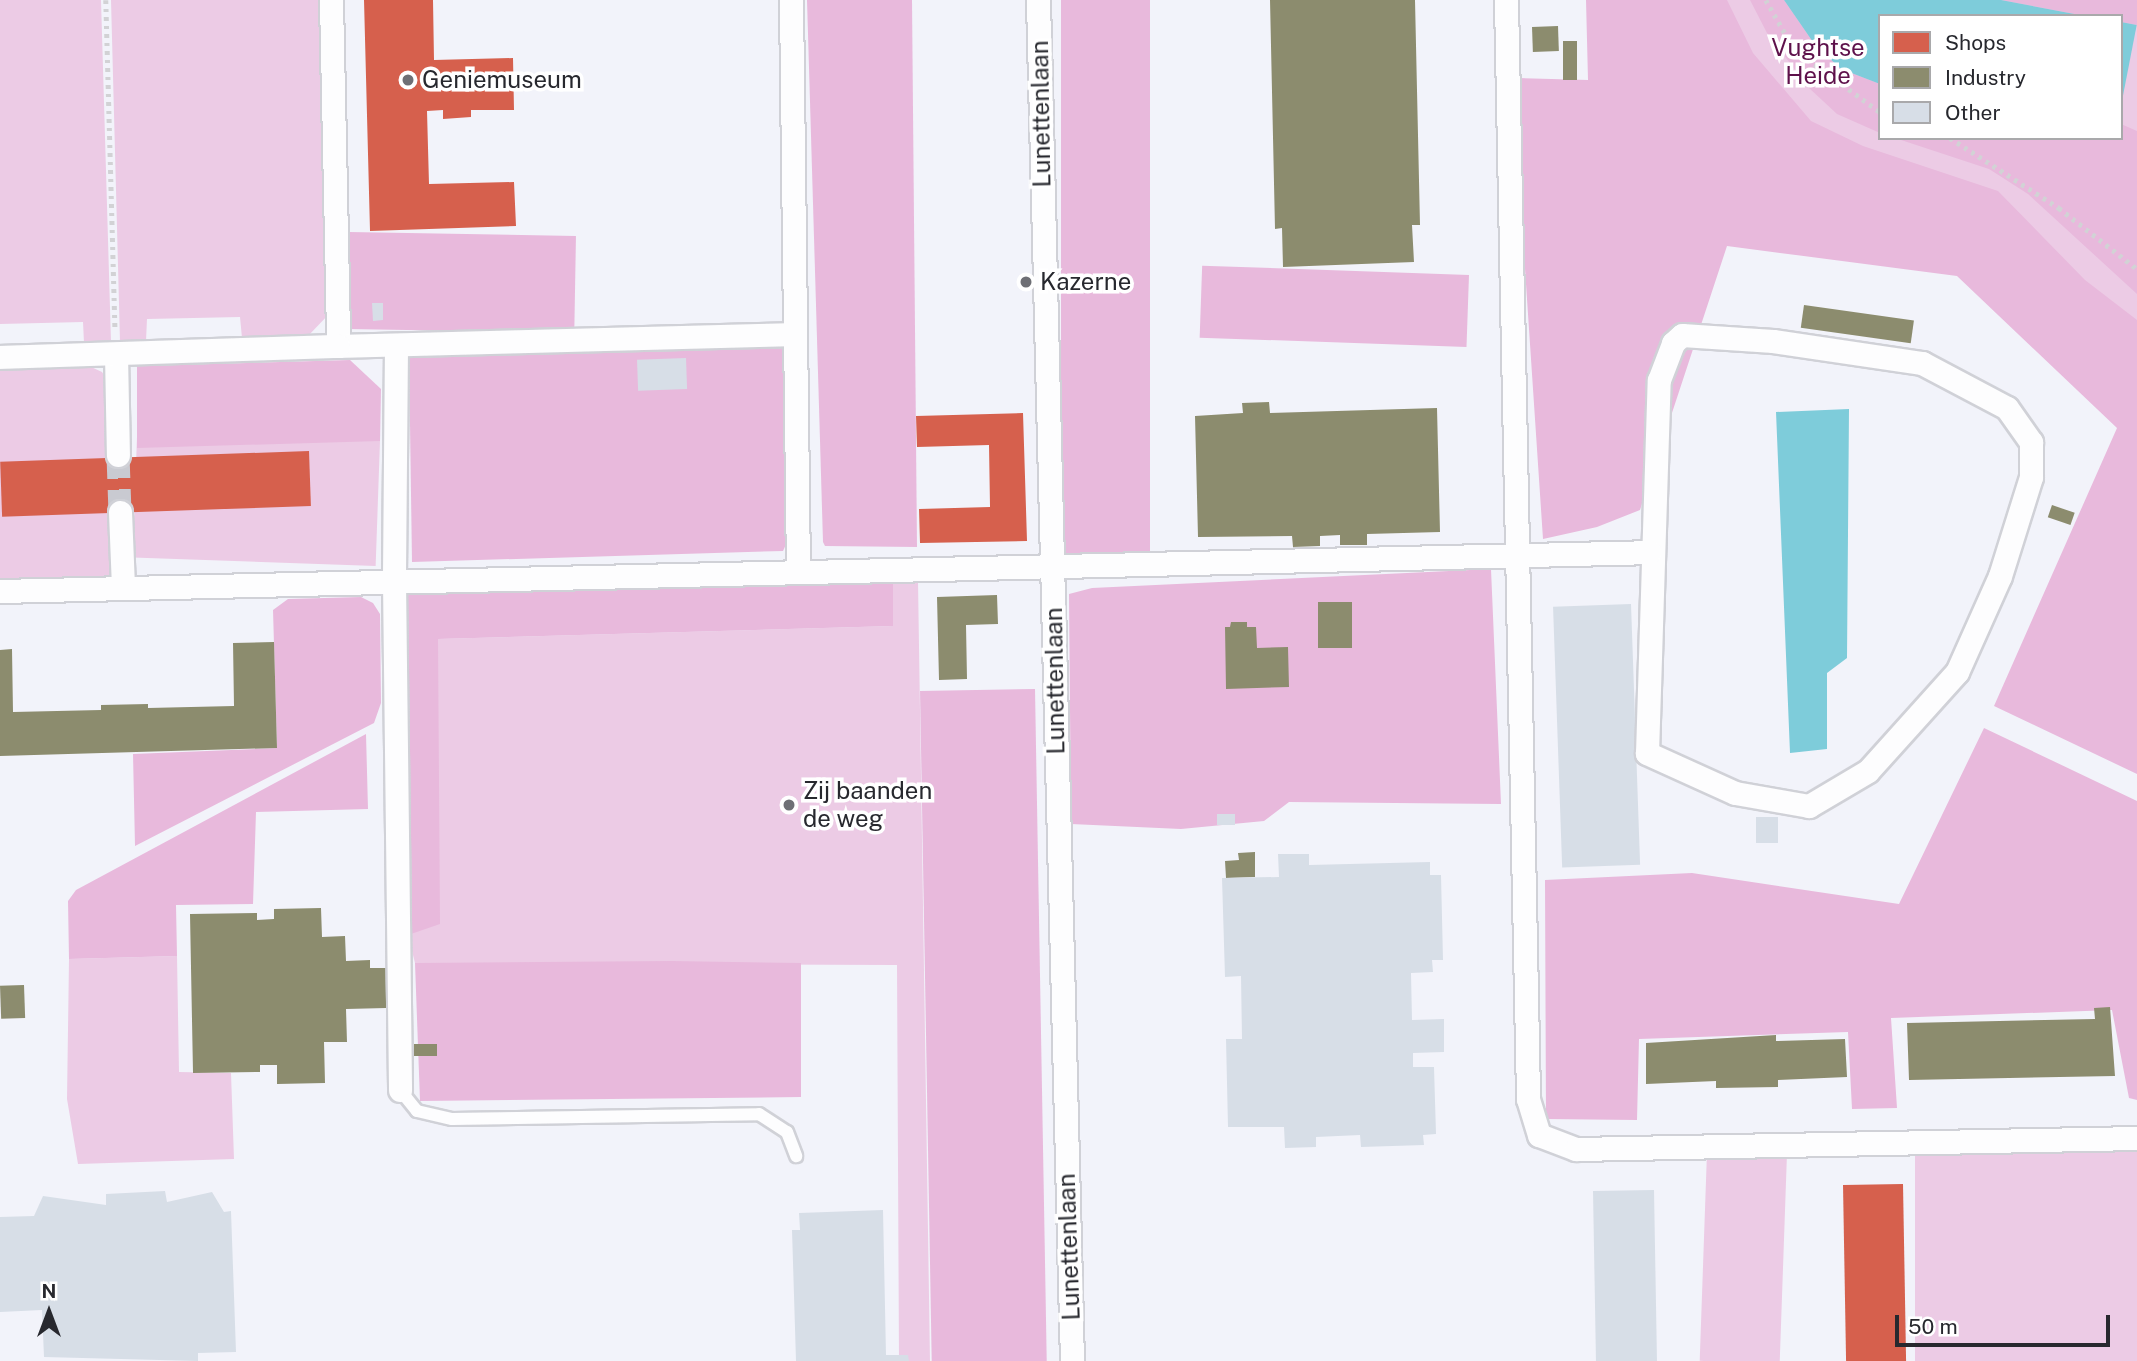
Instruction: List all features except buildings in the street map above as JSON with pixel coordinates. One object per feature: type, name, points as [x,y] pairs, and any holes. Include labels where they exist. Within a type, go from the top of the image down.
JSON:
[{"type":"street","points":[[331,0],[338,346]]},
{"type":"street","points":[[790,0],[798,572]]},
{"type":"street","name":"Lunettenlaan","points":[[1038,0],[1072,1361]]},
{"type":"street","points":[[1506,0],[1520,554],[1528,1100],[1539,1135],[1576,1149],[2137,1138]]},
{"type":"street","points":[[0,357],[795,334]]},
{"type":"street","points":[[1682,335],[1773,341],[1922,363],[2007,408],[2031,442],[2031,477],[2000,576],[1957,672],[1868,771],[1809,806],[1735,793],[1647,753],[1650,552],[1659,380],[1673,344],[1682,335]]},
{"type":"street","points":[[396,346],[394,581],[400,1090]]},
{"type":"street","points":[[116,354],[118,455]]},
{"type":"street","points":[[120,512],[123,587]]},
{"type":"street","points":[[0,590],[1650,552]]},
{"type":"lane","points":[[400,1090],[417,1111],[452,1119],[759,1114],[787,1132],[796,1156]]},
{"type":"path","points":[[106,0],[116,354]]},
{"type":"path","points":[[1766,0],[1794,49],[1878,111]]},
{"type":"path","points":[[1953,140],[2059,208],[2137,269]]},
{"type":"green space","points":[[0,0],[101,0],[111,342],[84,343],[83,322],[0,324]]},
{"type":"green space","points":[[111,0],[323,0],[330,313],[308,336],[242,338],[240,317],[147,319],[146,341],[120,342]]},
{"type":"green space","points":[[807,0],[912,0],[917,547],[825,546],[823,542]]},
{"type":"green space","points":[[1061,0],[1150,0],[1150,556],[1061,556]]},
{"type":"green space","points":[[1586,0],[1727,0],[1753,53],[1811,121],[1863,146],[1998,191],[2085,280],[2137,320],[2137,774],[1994,706],[2117,428],[1957,276],[1727,246],[1640,510],[1597,527],[1543,539],[1525,269],[1519,78],[1588,80]]},
{"type":"green space","name":"Vughtse Heide","points":[[1715,0],[2137,0],[2137,330],[1808,142]]},
{"type":"green space","points":[[1750,0],[1784,0],[1815,45],[1841,69],[1878,83],[1878,132],[1837,114],[1809,88],[1767,33]]},
{"type":"green space","points":[[2001,0],[2137,0],[2137,25],[2123,22],[2123,14],[2074,14]]},
{"type":"green space","points":[[2123,125],[2137,131],[2137,294],[2028,194],[1989,169],[1901,140],[2123,140]]},
{"type":"green space","points":[[349,232],[576,236],[574,333],[347,329]]},
{"type":"green space","points":[[1202,266],[1469,275],[1466,347],[1200,338]]},
{"type":"green space","points":[[784,344],[788,540],[783,551],[412,562],[409,355]]},
{"type":"green space","points":[[350,360],[381,389],[380,441],[137,448],[137,366]]},
{"type":"green space","points":[[89,366],[102,372],[109,382],[114,578],[0,580],[0,368]]},
{"type":"green space","points":[[137,433],[380,441],[376,566],[133,557]]},
{"type":"green space","points":[[1491,569],[1501,804],[1289,802],[1264,821],[1181,829],[1071,824],[1069,594],[1092,588]]},
{"type":"green space","points":[[893,581],[918,581],[930,1361],[899,1361],[897,965],[415,963],[408,935],[437,639],[893,626]]},
{"type":"green space","points":[[893,581],[893,626],[438,639],[440,924],[408,935],[401,595]]},
{"type":"green space","points":[[361,597],[373,603],[380,614],[381,703],[374,723],[135,846],[133,754],[277,748],[273,610],[288,599]]},
{"type":"green space","points":[[1035,689],[1047,1361],[932,1361],[920,691]]},
{"type":"green space","points":[[1984,728],[2137,801],[2137,1100],[2129,1098],[2112,1010],[1891,1018],[1897,1108],[1852,1109],[1848,1032],[1639,1039],[1637,1120],[1546,1119],[1545,880],[1692,873],[1899,904]]},
{"type":"green space","points":[[366,734],[368,809],[256,812],[253,904],[176,905],[177,956],[69,959],[68,901],[76,890]]},
{"type":"green space","points":[[177,956],[179,1072],[231,1073],[234,1159],[78,1164],[67,1099],[69,959]]},
{"type":"green space","points":[[415,963],[801,963],[801,1097],[420,1101]]},
{"type":"green space","points":[[1915,1139],[2137,1139],[2137,1361],[1915,1361]]},
{"type":"green space","points":[[1707,1152],[1787,1155],[1780,1361],[1700,1361]]},
{"type":"water","points":[[1784,0],[2001,0],[2074,14],[1878,14],[1878,83],[1841,69],[1815,45]]},
{"type":"water","points":[[2123,22],[2137,25],[2123,96]]},
{"type":"water","points":[[1849,409],[1847,658],[1827,673],[1827,749],[1790,753],[1776,412]]},
{"type":"tunnel","points":[[118,455],[120,512]]},
{"type":"place","name":"Geniemuseum","points":[[408,80]]},
{"type":"place","name":"Kazerne","points":[[1026,282]]},
{"type":"place","name":"Zij baanden de weg","points":[[789,805]]}]
